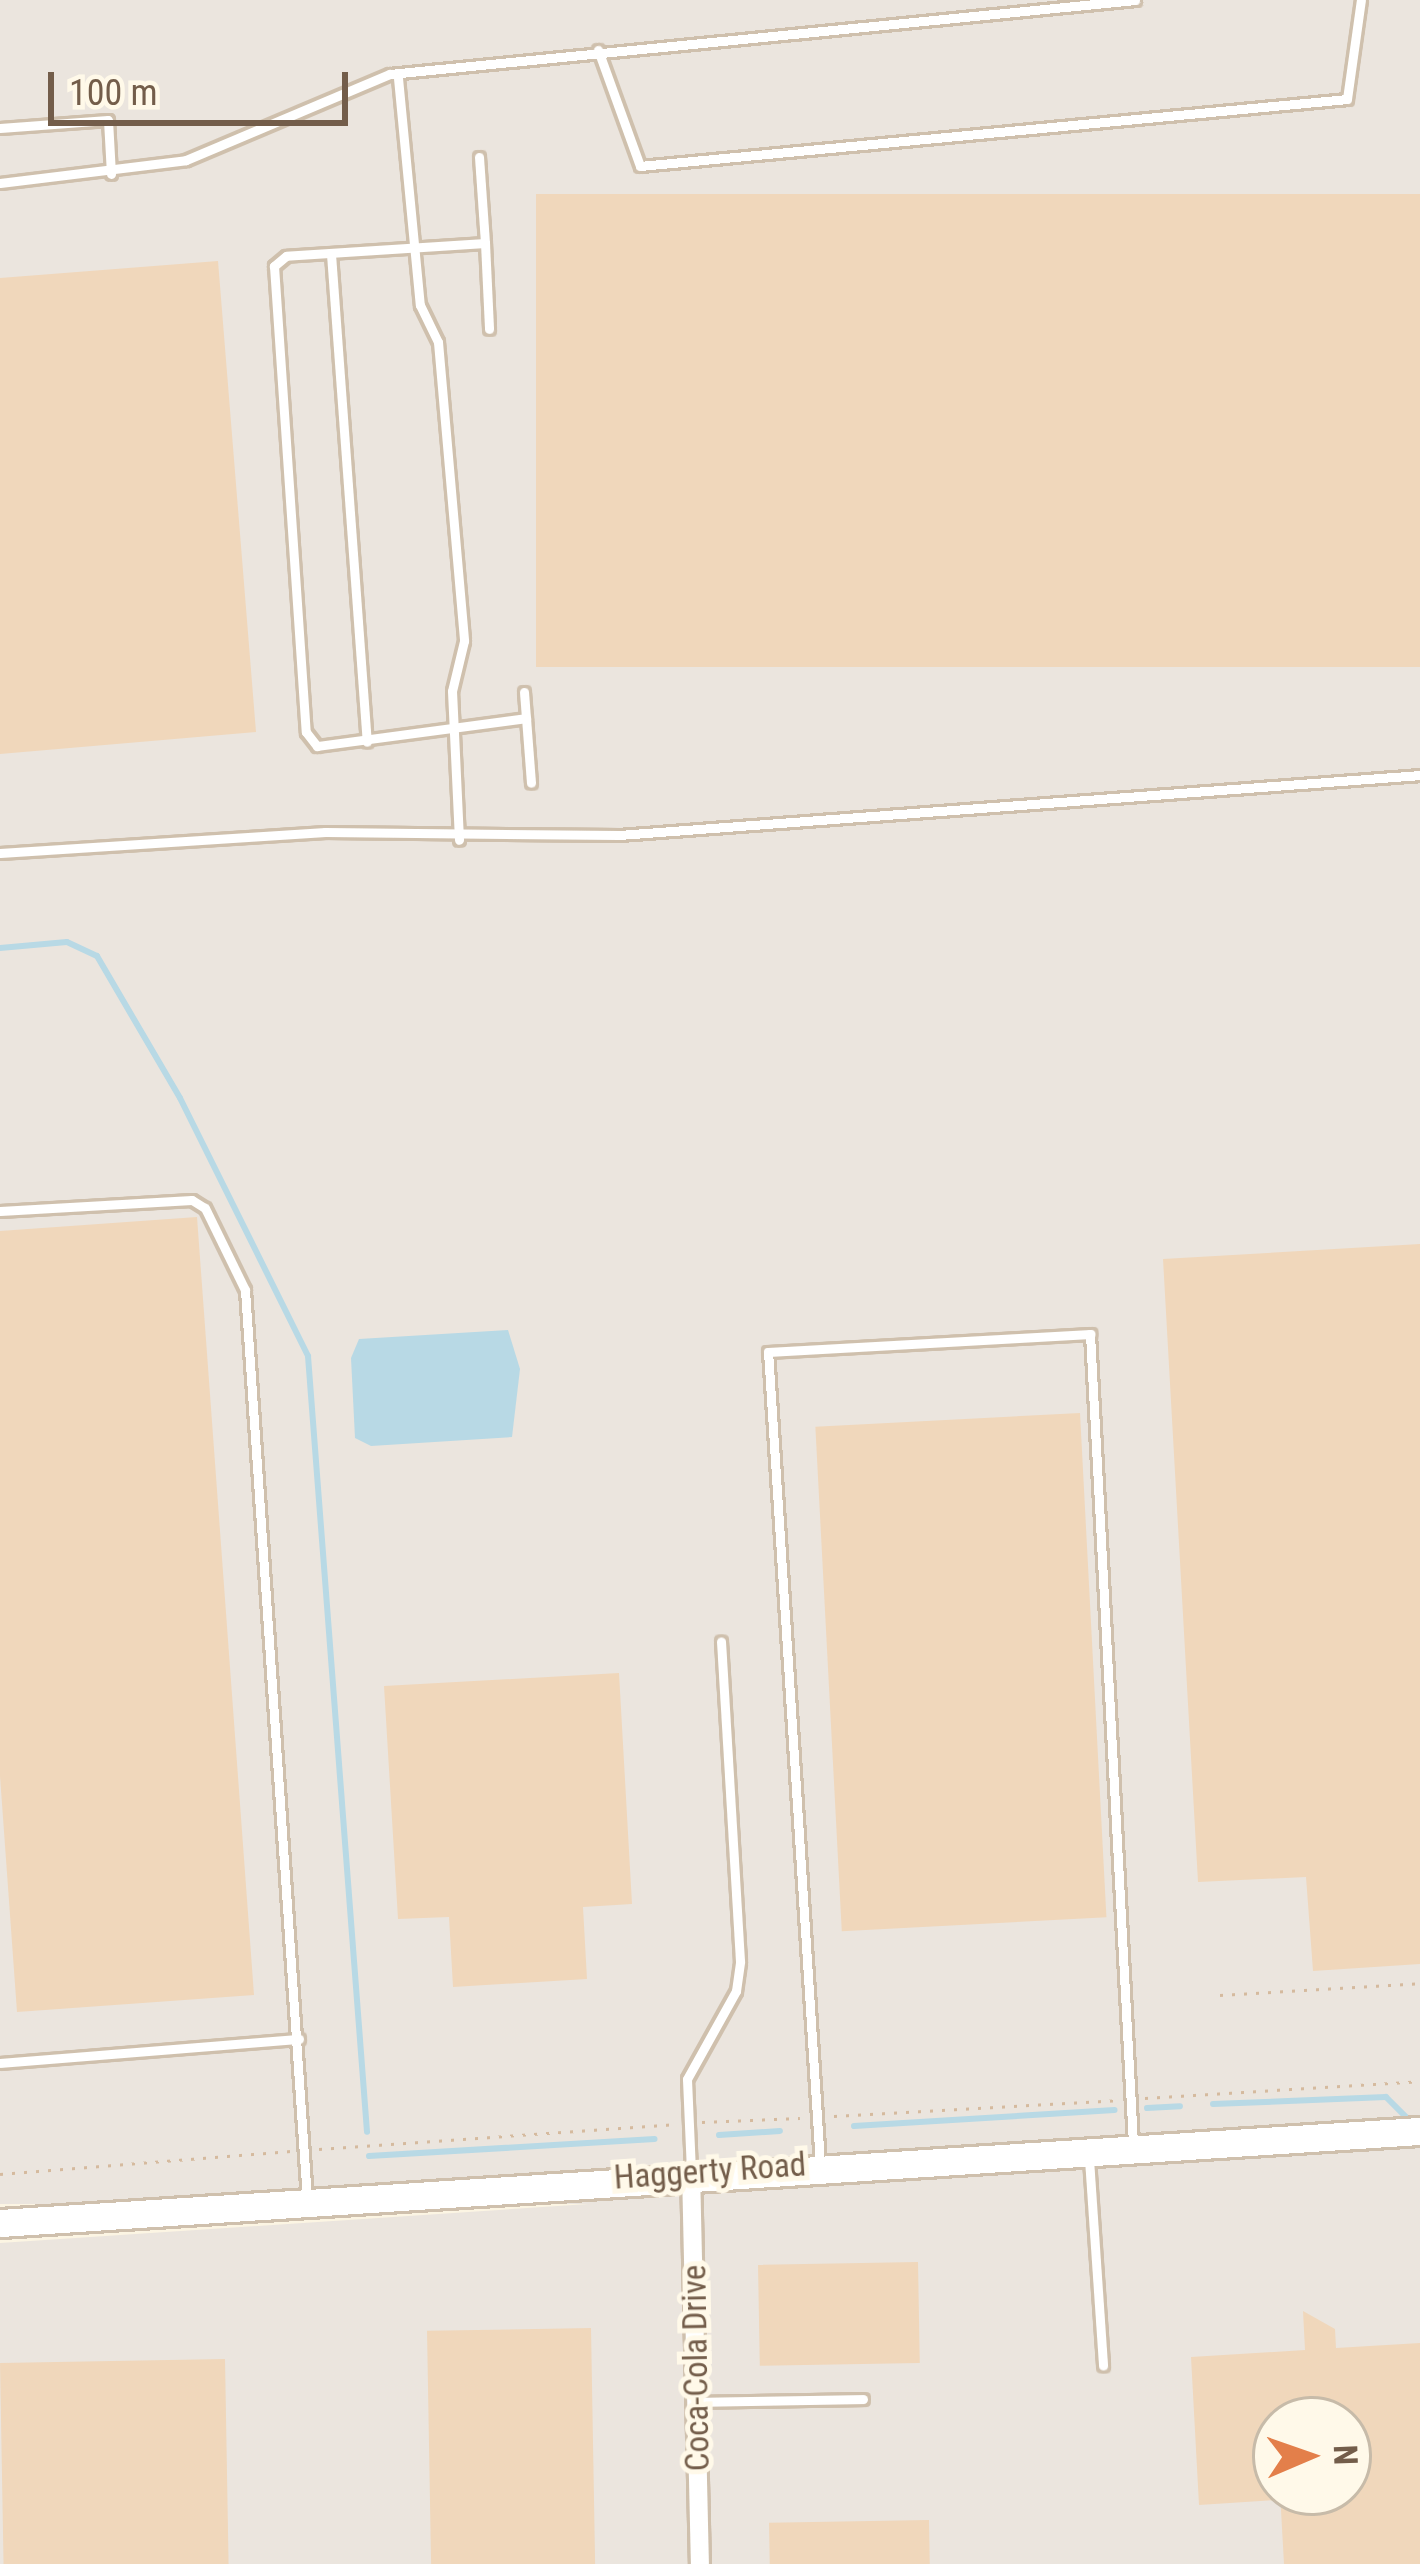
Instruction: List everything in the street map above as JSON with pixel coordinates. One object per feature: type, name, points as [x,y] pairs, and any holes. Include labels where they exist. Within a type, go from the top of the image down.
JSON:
[{"type":"main road","name":"Haggerty Road","points":[[0,2223],[691,2171],[1420,2131]]},
{"type":"street","name":"Coca-Cola Drive","points":[[691,2171],[700,2564]]},
{"type":"lane","points":[[0,182],[111,174],[186,160],[398,78],[598,50],[1135,0]]},
{"type":"lane","points":[[598,50],[640,166],[1347,99],[1361,0]]},
{"type":"lane","points":[[398,78],[420,305],[437,342],[462,618],[453,725],[459,841]]},
{"type":"lane","points":[[0,128],[108,120],[111,174]]},
{"type":"lane","points":[[479,157],[489,328]]},
{"type":"lane","points":[[485,243],[286,256],[271,282],[306,732],[317,746],[526,718]]},
{"type":"lane","points":[[331,254],[367,742]]},
{"type":"lane","points":[[524,692],[531,783]]},
{"type":"lane","points":[[0,853],[325,832],[459,841],[1420,776]]},
{"type":"lane","points":[[0,1211],[191,1199],[206,1208],[245,1290],[307,2200]]},
{"type":"lane","points":[[820,2164],[768,1352],[1090,1334],[1133,2145]]},
{"type":"lane","points":[[691,2171],[687,2079],[736,1991],[740,1961],[721,1642]]},
{"type":"lane","points":[[0,2063],[299,2039]]},
{"type":"lane","points":[[1089,2148],[1102,2366]]},
{"type":"lane","points":[[696,2402],[863,2399]]},
{"type":"path","points":[[1220,1994],[1420,1983]]},
{"type":"path","points":[[700,2122],[1420,2081]]},
{"type":"path","points":[[0,2174],[672,2124]]},
{"type":"shaded area","points":[[0,0],[1420,0],[1420,2204],[0,2204]]},
{"type":"shaded area","points":[[1420,2149],[1420,2564],[0,2564],[0,2243]]},
{"type":"water","points":[[508,1330],[520,1369],[512,1437],[371,1446],[355,1438],[351,1358],[359,1339]]},
{"type":"building","points":[[536,194],[1420,194],[1420,667],[536,667]]},
{"type":"building","points":[[218,261],[256,732],[0,754],[0,278]]},
{"type":"building","points":[[197,1217],[254,1995],[17,2012],[0,1776],[0,1231]]},
{"type":"building","points":[[1420,1244],[1420,1964],[1313,1971],[1306,1877],[1198,1882],[1163,1259]]},
{"type":"building","points":[[1080,1413],[1106,1917],[842,1931],[815,1427]]},
{"type":"building","points":[[619,1673],[632,1904],[583,1907],[587,1979],[453,1987],[449,1917],[398,1919],[384,1686]]},
{"type":"building","points":[[918,2262],[920,2363],[760,2366],[758,2265]]},
{"type":"building","points":[[1303,2311],[1335,2329],[1336,2348],[1420,2343],[1420,2564],[1284,2564],[1281,2516],[1372,2516],[1372,2396],[1252,2396],[1252,2502],[1199,2505],[1191,2357],[1305,2350]]},
{"type":"building","points":[[591,2328],[595,2564],[431,2564],[427,2331]]},
{"type":"building","points":[[225,2359],[229,2564],[4,2564],[0,2363]]},
{"type":"building","points":[[929,2520],[930,2564],[770,2564],[769,2523]]},
{"type":"waterway","points":[[0,948],[67,942],[97,956],[180,1098],[308,1356],[367,2132]]},
{"type":"waterway","points":[[1213,2104],[1386,2097],[1413,2124]]},
{"type":"waterway","points":[[1147,2108],[1180,2106]]},
{"type":"waterway","points":[[854,2126],[1115,2110]]},
{"type":"waterway","points":[[719,2135],[780,2131]]},
{"type":"waterway","points":[[369,2156],[654,2139]]}]
